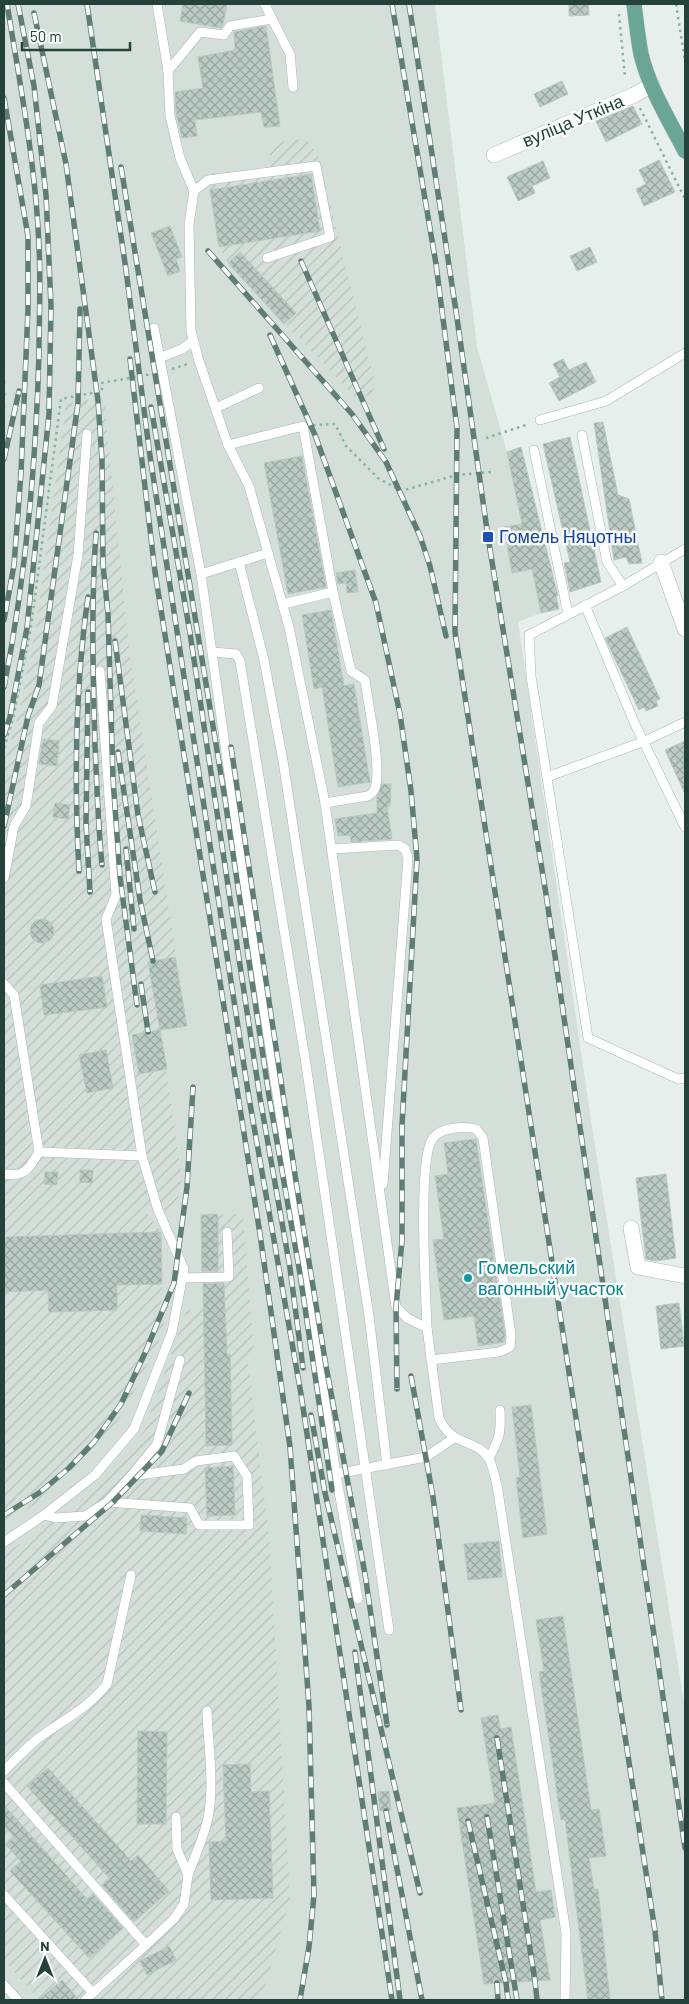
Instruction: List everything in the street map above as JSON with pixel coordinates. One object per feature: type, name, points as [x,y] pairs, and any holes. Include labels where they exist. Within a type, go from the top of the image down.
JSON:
[{"type":"main road","points":[[634,4],[642,55],[652,85],[685,151]]},
{"type":"street","name":"вуліца Уткіна","points":[[494,156],[634,95],[652,85]]},
{"type":"street","points":[[661,562],[685,630]]},
{"type":"street","points":[[631,1228],[638,1267],[685,1276]]},
{"type":"lane","points":[[157,4],[168,71],[170,116],[180,158],[194,191],[189,224],[191,331],[193,342],[228,445],[249,486],[283,604],[326,803],[396,1307],[407,1318],[427,1328]]},
{"type":"lane","points":[[265,4],[290,54],[293,87]]},
{"type":"lane","points":[[168,71],[200,32],[224,35],[230,26],[272,19]]},
{"type":"lane","points":[[194,191],[208,180],[316,166],[330,237],[267,258]]},
{"type":"lane","points":[[154,328],[201,574],[243,874],[336,1474],[358,1600]]},
{"type":"lane","points":[[159,358],[182,349],[193,342]]},
{"type":"lane","points":[[540,420],[606,401],[685,353]]},
{"type":"lane","points":[[216,408],[259,388]]},
{"type":"lane","points":[[228,445],[303,426],[333,592],[351,671],[365,680],[377,767],[375,788],[368,796],[326,803]]},
{"type":"lane","points":[[4,878],[14,826],[26,806],[39,723],[52,706],[78,555],[86,434]]},
{"type":"lane","points":[[582,435],[607,562],[623,586]]},
{"type":"lane","points":[[534,450],[568,614]]},
{"type":"lane","points":[[685,549],[623,586],[529,635],[531,676],[588,1038],[678,1078],[685,1078]]},
{"type":"lane","points":[[201,574],[268,554]]},
{"type":"lane","points":[[239,562],[264,660],[282,761],[369,1316],[387,1465]]},
{"type":"lane","points":[[283,604],[333,592]]},
{"type":"lane","points":[[585,606],[634,722],[645,741],[685,827]]},
{"type":"lane","points":[[212,652],[236,654],[240,660],[305,1058],[388,1630]]},
{"type":"lane","points":[[4,1542],[44,1515],[95,1475],[134,1429],[172,1332],[184,1269],[158,1210],[142,1156],[106,919],[116,895],[100,671]]},
{"type":"lane","points":[[547,778],[645,741],[685,722]]},
{"type":"lane","points":[[332,849],[398,845],[405,849],[408,858],[381,1202]]},
{"type":"lane","points":[[4,984],[14,995],[40,1152],[26,1171],[14,1176],[4,1174]]},
{"type":"lane","points":[[431,1360],[499,1352],[510,1347],[511,1336],[483,1138],[476,1128],[452,1128],[439,1132],[432,1138],[428,1148],[424,1210],[427,1328],[431,1360],[439,1418],[443,1428],[454,1438],[481,1450],[488,1458],[497,1485],[566,1933],[565,2000]]},
{"type":"lane","points":[[40,1152],[142,1156]]},
{"type":"lane","points":[[182,1278],[229,1277],[227,1232]]},
{"type":"lane","points":[[44,1515],[56,1518],[85,1516],[107,1502],[131,1476],[156,1444],[180,1360]]},
{"type":"lane","points":[[488,1458],[501,1431],[500,1410]]},
{"type":"lane","points":[[336,1474],[426,1458],[454,1438]]},
{"type":"lane","points":[[107,1502],[190,1508],[199,1525],[249,1525],[247,1476],[234,1456],[196,1461],[184,1469],[131,1476]]},
{"type":"lane","points":[[4,1771],[35,1741],[98,1696],[107,1684],[131,1575]]},
{"type":"lane","points":[[85,2000],[174,1919],[184,1904],[188,1875],[206,1827],[209,1812],[207,1711]]},
{"type":"lane","points":[[4,1783],[146,1945]]},
{"type":"lane","points":[[176,1817],[177,1849],[188,1875]]},
{"type":"lane","points":[[4,1895],[93,1993]]},
{"type":"lane","points":[[4,1985],[18,2000]]},
{"type":"path","points":[[676,4],[685,61]]},
{"type":"path","points":[[619,11],[625,77]]},
{"type":"path","points":[[638,103],[685,199]]},
{"type":"path","points":[[4,748],[13,720],[30,627],[60,399],[102,391],[102,383],[162,372],[199,361]]},
{"type":"path","points":[[486,438],[540,420]]},
{"type":"path","points":[[303,426],[335,424],[346,446],[378,478],[401,491],[457,475],[491,472]]},
{"type":"shaded area","points":[[4,4],[435,4],[477,347],[507,452],[541,613],[518,622],[592,1127],[685,1709],[685,2000],[4,2000],[4,415],[8,400],[4,358]]},
{"type":"shaded area","points":[[306,138],[318,156],[375,384],[372,394],[357,399],[228,263],[219,247],[207,174],[271,167],[269,144]]},
{"type":"shaded area","points":[[4,358],[8,400],[4,415]]},
{"type":"shaded area","points":[[104,398],[129,650],[187,1026],[160,1030],[182,1178],[176,1211],[144,1209],[161,1232],[161,1303],[169,1307],[159,1341],[124,1412],[93,1454],[63,1485],[4,1526],[4,763],[21,704],[36,626],[66,404],[88,400],[98,401]]},
{"type":"shaded area","points":[[243,1214],[254,1355],[247,1356],[269,1536],[290,1899],[261,2000],[39,2000],[4,1960],[4,1554],[47,1526],[93,1491],[144,1431],[186,1312],[196,1307],[203,1307],[201,1215]]},
{"type":"building","points":[[183,4],[227,4],[223,25],[221,28],[180,21]]},
{"type":"building","points":[[569,4],[588,4],[589,15],[569,16]]},
{"type":"building","points":[[266,26],[280,126],[264,127],[261,112],[195,120],[197,136],[182,138],[176,113],[175,92],[203,88],[198,57],[235,50],[234,32]]},
{"type":"building","points":[[562,81],[568,94],[540,107],[534,94]]},
{"type":"building","points":[[633,106],[642,124],[606,142],[596,121]]},
{"type":"building","points":[[659,160],[675,192],[644,206],[636,189],[646,184],[639,170]]},
{"type":"building","points":[[543,161],[550,178],[532,186],[535,193],[518,201],[507,177]]},
{"type":"building","points":[[311,174],[320,231],[219,247],[210,190]]},
{"type":"building","points":[[170,226],[182,257],[176,259],[180,271],[168,276],[151,233]]},
{"type":"building","points":[[590,247],[597,262],[577,271],[570,256]]},
{"type":"building","points":[[240,252],[296,313],[284,324],[228,263]]},
{"type":"building","points":[[563,359],[569,370],[586,362],[596,382],[559,401],[549,383],[560,377],[553,364]]},
{"type":"building","points":[[603,422],[618,495],[629,499],[642,563],[629,564],[626,557],[614,560],[594,423]]},
{"type":"building","points":[[570,437],[601,582],[570,592],[564,563],[570,562],[543,444]]},
{"type":"building","points":[[521,447],[558,596],[556,596],[559,609],[541,613],[532,569],[512,573],[504,527],[522,524],[507,452]]},
{"type":"building","points":[[302,456],[326,587],[288,594],[264,463]]},
{"type":"building","points":[[355,570],[358,592],[347,593],[346,583],[338,584],[336,573]]},
{"type":"building","points":[[331,610],[344,686],[354,684],[370,782],[338,787],[322,687],[314,689],[302,615]]},
{"type":"building","points":[[627,627],[660,699],[656,701],[658,706],[646,711],[644,707],[639,710],[605,638]]},
{"type":"building","points":[[43,739],[59,741],[57,766],[39,764]]},
{"type":"building","points":[[685,741],[685,794],[665,750]]},
{"type":"building","points":[[382,784],[391,784],[390,806],[387,806],[392,839],[351,842],[350,835],[338,836],[335,819],[377,813],[377,797]]},
{"type":"building","points":[[55,803],[70,805],[68,819],[53,817]]},
{"type":"building","points":[[42,919],[47,920],[53,926],[53,936],[47,942],[42,943],[37,942],[31,936],[30,931],[31,926],[37,920]]},
{"type":"building","points":[[175,957],[187,1026],[160,1030],[148,962]]},
{"type":"building","points":[[102,976],[107,1007],[44,1015],[40,985]]},
{"type":"building","points":[[160,1030],[167,1069],[139,1074],[132,1035]]},
{"type":"building","points":[[106,1050],[113,1088],[87,1093],[79,1055]]},
{"type":"building","name":"Гомельский вагонный участок","points":[[476,1139],[505,1335],[504,1342],[478,1346],[474,1316],[444,1320],[433,1240],[444,1239],[435,1176],[448,1174],[444,1143]]},
{"type":"building","points":[[80,1170],[93,1170],[92,1183],[80,1182]]},
{"type":"building","points":[[45,1172],[58,1172],[57,1185],[44,1184]]},
{"type":"building","points":[[666,1174],[676,1258],[655,1261],[646,1259],[636,1178]]},
{"type":"building","points":[[218,1214],[218,1271],[202,1271],[201,1215]]},
{"type":"building","points":[[161,1232],[162,1284],[117,1285],[117,1310],[49,1312],[48,1290],[4,1292],[4,1237]]},
{"type":"building","points":[[224,1283],[227,1355],[230,1355],[232,1445],[206,1446],[203,1284]]},
{"type":"building","points":[[679,1303],[684,1346],[661,1349],[656,1306]]},
{"type":"building","points":[[531,1405],[547,1534],[523,1538],[516,1478],[520,1477],[512,1407]]},
{"type":"building","points":[[233,1466],[235,1515],[207,1516],[205,1468]]},
{"type":"building","points":[[141,1515],[187,1518],[186,1534],[140,1531]]},
{"type":"building","points":[[499,1541],[502,1577],[468,1580],[464,1544]]},
{"type":"building","points":[[563,1616],[591,1810],[599,1809],[606,1856],[589,1858],[594,1889],[598,1889],[610,2000],[588,2000],[565,1819],[561,1820],[539,1672],[544,1671],[536,1620]]},
{"type":"building","points":[[498,1715],[500,1729],[511,1727],[536,1892],[551,1890],[555,1917],[540,1920],[550,1980],[484,1984],[457,1808],[495,1803],[481,1718]]},
{"type":"building","points":[[138,1731],[167,1732],[166,1824],[137,1824]]},
{"type":"building","points":[[250,1764],[251,1792],[269,1791],[273,1898],[211,1900],[209,1842],[226,1841],[223,1765]]},
{"type":"building","points":[[48,1768],[131,1861],[138,1855],[169,1891],[134,1922],[102,1885],[110,1879],[27,1786]]},
{"type":"building","points":[[389,1791],[391,1810],[380,1811],[378,1792]]},
{"type":"building","points":[[4,1805],[87,1899],[93,1894],[123,1928],[89,1958],[10,1871],[21,1861],[6,1845],[14,1837],[4,1826]]},
{"type":"building","points":[[169,1946],[176,1960],[147,1975],[140,1961]]},
{"type":"building","points":[[62,1980],[79,2000],[39,2000]]},
{"type":"railway","points":[[4,687],[12,645],[29,520],[38,395],[40,287],[35,186],[7,4]]},
{"type":"railway","points":[[4,735],[10,717],[27,628],[49,414],[51,306],[46,195],[34,86],[18,4]]},
{"type":"railway","points":[[87,4],[126,270],[150,456],[249,1098],[301,1394],[392,2000]]},
{"type":"railway","points":[[392,4],[436,264],[457,428],[455,632],[655,1931],[662,2000]]},
{"type":"railway","points":[[409,4],[488,537],[546,894],[685,1848]]},
{"type":"railway","points":[[34,13],[66,164],[98,401],[102,460],[103,565],[108,614],[113,779],[120,877],[137,1005]]},
{"type":"railway","points":[[4,98],[28,236],[28,309],[21,473],[14,565],[4,620]]},
{"type":"railway","points":[[121,167],[224,793],[269,1096],[300,1274],[332,1490]]},
{"type":"railway","points":[[208,251],[352,414],[386,462],[420,536],[430,566],[446,636]]},
{"type":"railway","points":[[301,261],[384,449]]},
{"type":"railway","points":[[4,826],[28,716],[39,685],[78,403],[80,309]]},
{"type":"railway","points":[[270,335],[315,435],[376,603],[400,714],[411,791],[417,859],[402,1125],[402,1240],[396,1307],[397,1389]]},
{"type":"railway","points":[[130,359],[155,572],[260,1234],[290,1447],[309,1706],[314,1895],[309,1947],[300,2000]]},
{"type":"railway","points":[[4,459],[19,391]]},
{"type":"railway","points":[[151,407],[190,633],[260,1098],[290,1268],[303,1368]]},
{"type":"railway","points":[[96,533],[93,586],[93,666],[95,746],[102,865]]},
{"type":"railway","points":[[79,871],[76,802],[78,699],[88,597]]},
{"type":"railway","points":[[115,641],[138,815],[155,892]]},
{"type":"railway","points":[[88,692],[86,824],[90,892]]},
{"type":"railway","points":[[231,747],[297,1188],[326,1366],[365,1574],[387,1725]]},
{"type":"railway","points":[[118,752],[140,900],[153,961]]},
{"type":"railway","points":[[126,849],[134,929]]},
{"type":"railway","points":[[141,984],[148,1032]]},
{"type":"railway","points":[[4,1515],[39,1493],[69,1468],[94,1442],[121,1404],[145,1353],[174,1283],[187,1187],[193,1087]]},
{"type":"railway","points":[[411,1376],[433,1497],[461,1710]]},
{"type":"railway","points":[[4,1595],[113,1502],[162,1451],[189,1393]]},
{"type":"railway","points":[[311,1415],[325,1493],[420,1893]]},
{"type":"railway","points":[[355,1652],[400,2000]]},
{"type":"railway","points":[[497,1738],[537,2000]]},
{"type":"railway","points":[[386,1811],[422,2000]]},
{"type":"railway","points":[[487,1817],[517,2000]]},
{"type":"railway","points":[[468,1821],[506,1983],[508,2000]]},
{"type":"railway","points":[[497,1983],[498,2000]]},
{"type":"place","name":"Гомель Няцотны","points":[[488,537]]},
{"type":"place","name":"Гомельский вагонный участок","points":[[468,1278]]}]
